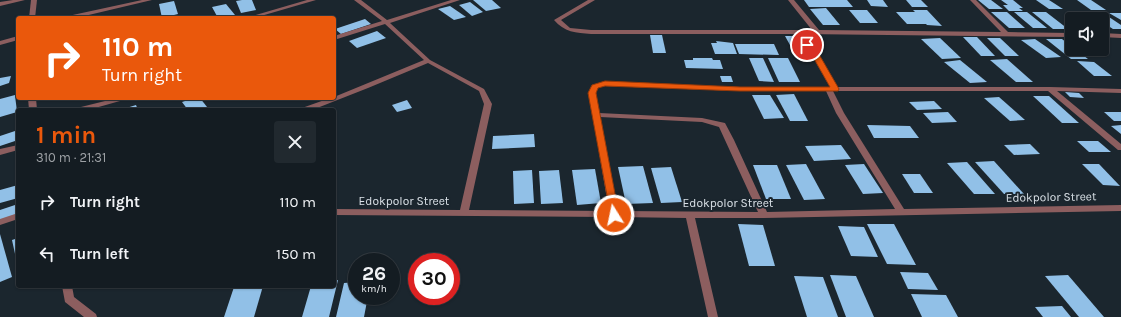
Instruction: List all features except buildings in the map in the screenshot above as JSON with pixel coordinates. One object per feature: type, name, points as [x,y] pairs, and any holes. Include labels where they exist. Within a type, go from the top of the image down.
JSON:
[{"type":"street","points":[[0,4],[22,0]]},
{"type":"street","points":[[32,16],[34,0]]},
{"type":"street","points":[[77,16],[149,0]]},
{"type":"street","points":[[255,16],[313,0]]},
{"type":"street","points":[[357,0],[386,22],[428,61],[482,90],[488,104],[464,213]]},
{"type":"street","points":[[336,37],[457,0]]},
{"type":"street","points":[[592,0],[558,20],[562,27],[575,31],[591,32],[816,32],[1065,35]]},
{"type":"street","points":[[791,0],[816,32]]},
{"type":"street","points":[[972,0],[1007,34]]},
{"type":"street","points":[[798,32],[803,41],[816,56],[832,89],[840,113],[901,212]]},
{"type":"street","points":[[1109,36],[1121,36]]},
{"type":"street","points":[[0,43],[16,39]]},
{"type":"street","points":[[336,98],[428,61]]},
{"type":"street","points":[[614,215],[592,93],[594,86],[605,84],[740,89],[1121,91]]},
{"type":"street","points":[[1050,90],[1121,148]]},
{"type":"street","points":[[88,108],[118,100]]},
{"type":"street","points":[[310,108],[332,100]]},
{"type":"street","points":[[596,115],[702,120],[722,125],[764,215]]},
{"type":"street","points":[[0,152],[16,148]]},
{"type":"street","name":"Edokpolor Street","points":[[336,212],[764,215],[1121,208]]},
{"type":"street","points":[[690,215],[713,317]]},
{"type":"street","points":[[0,222],[16,217]]},
{"type":"street","points":[[67,288],[69,299],[92,317]]},
{"type":"route","points":[[614,215],[592,93],[594,86],[605,84],[740,89],[835,89],[816,56],[807,45]]}]
